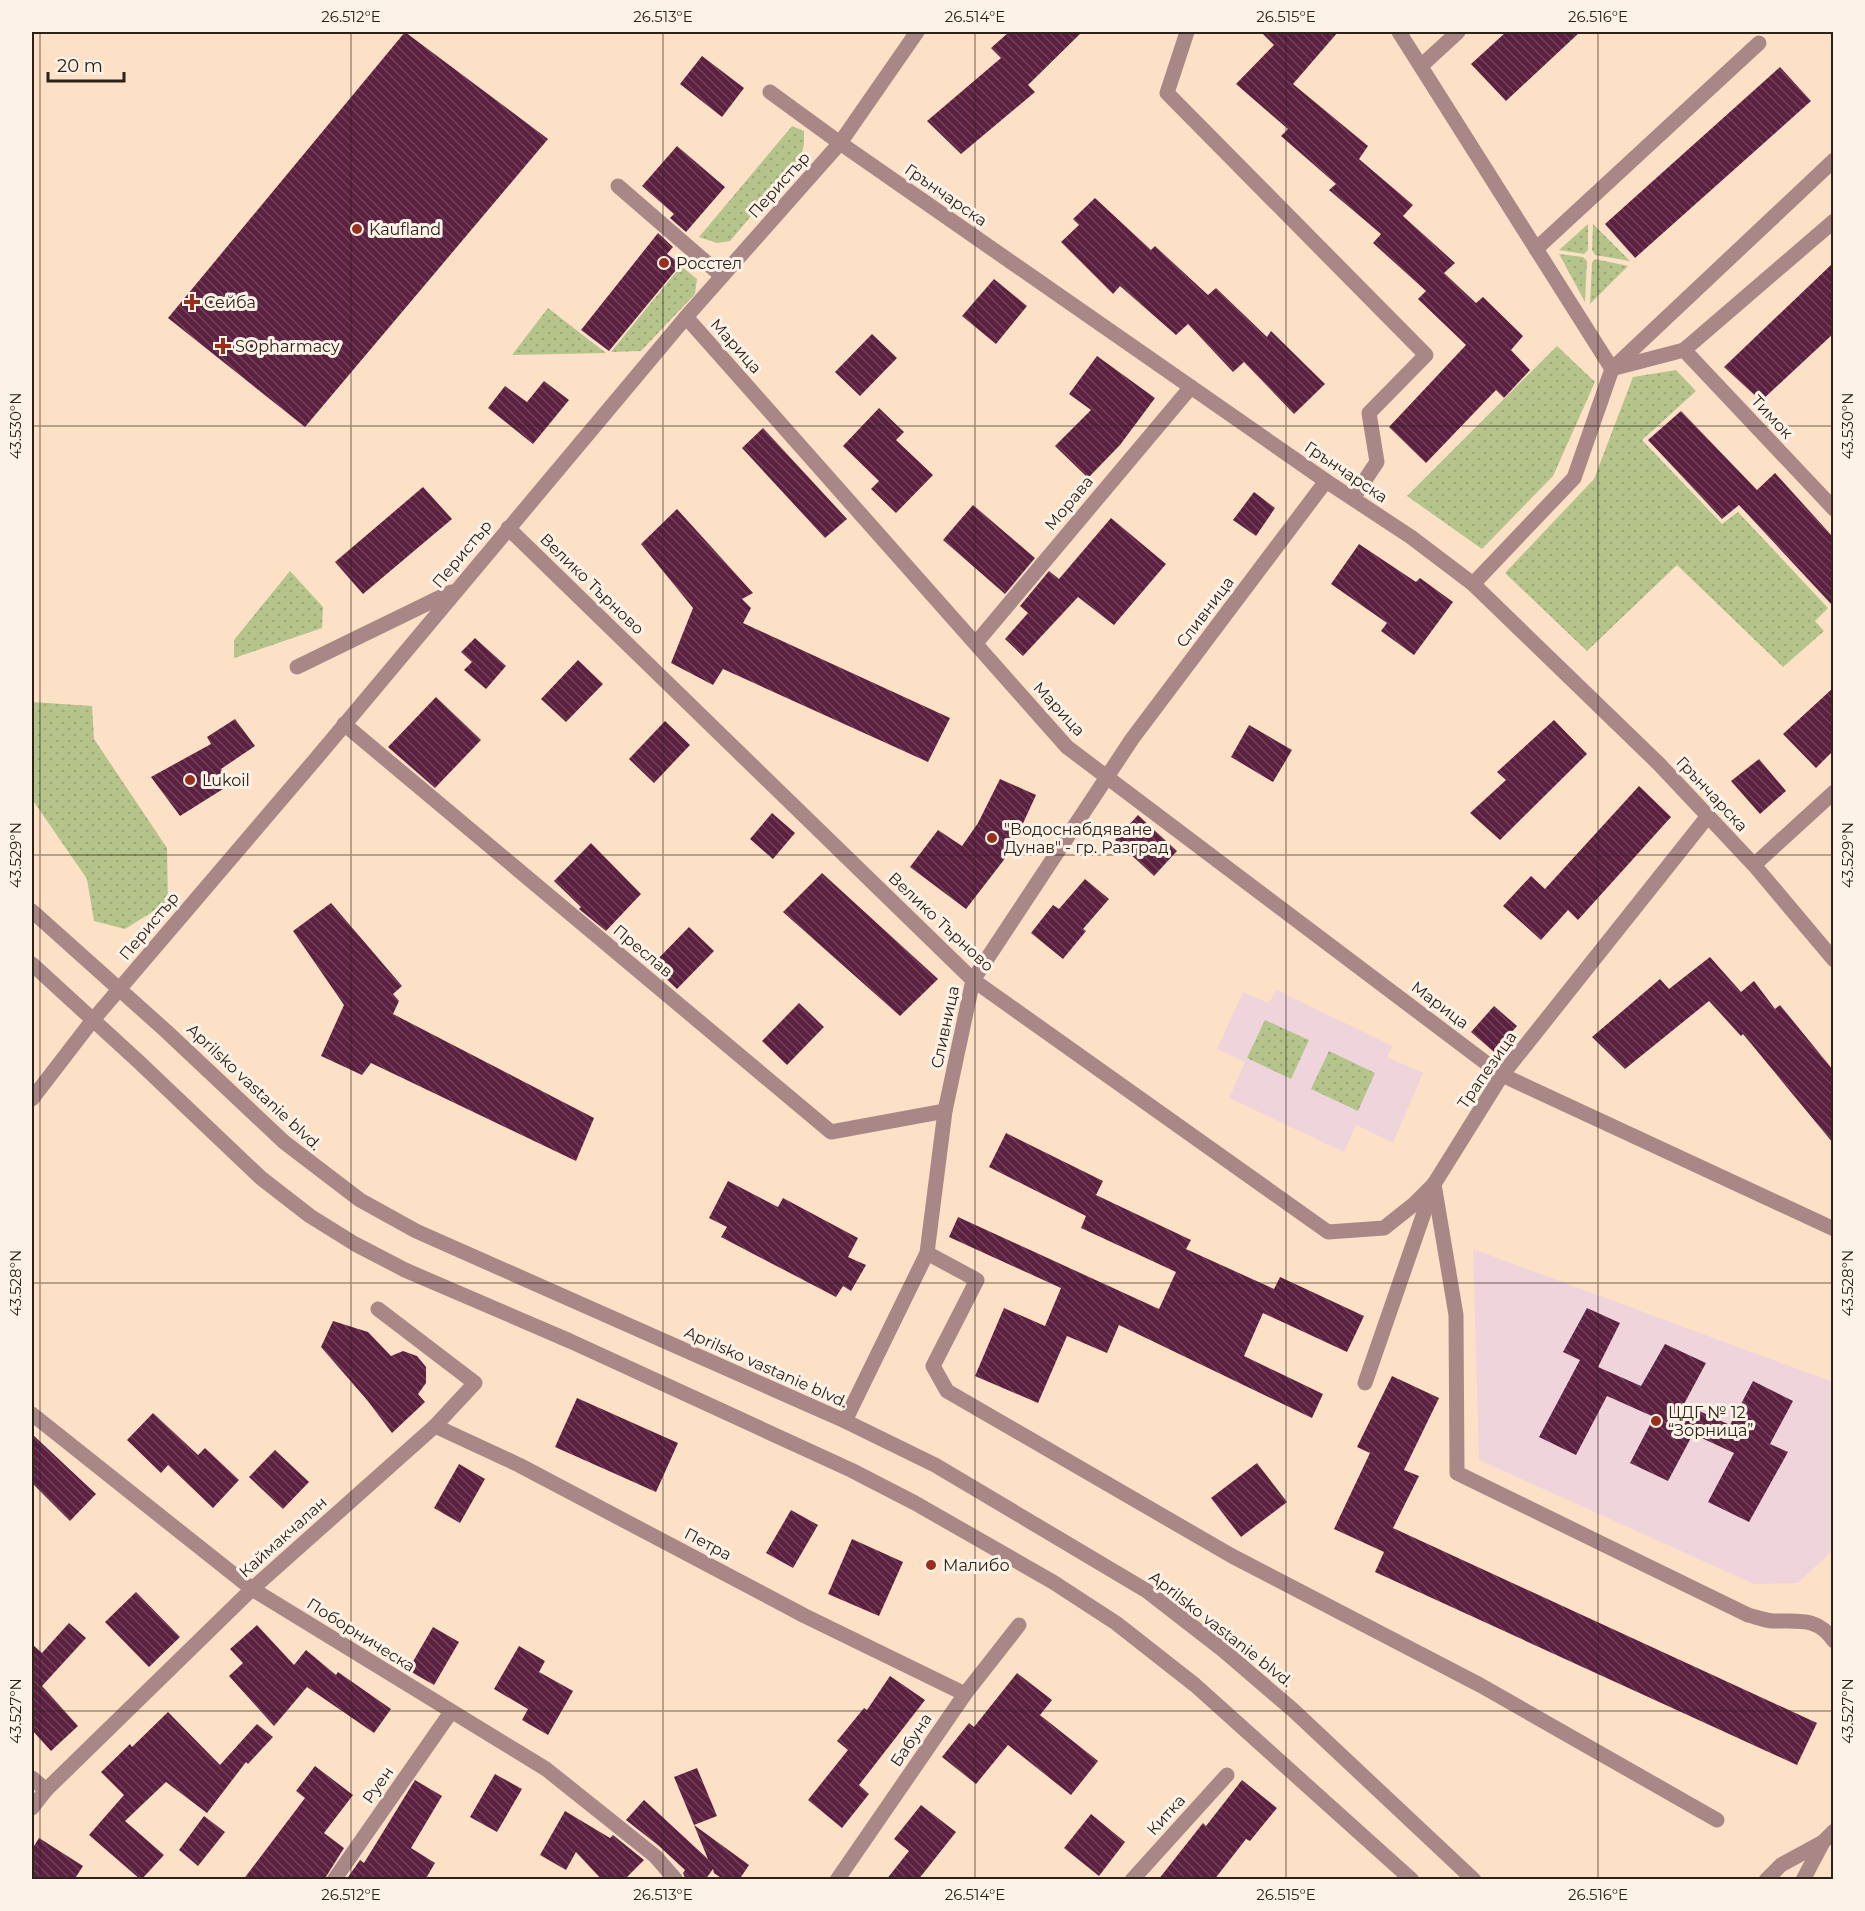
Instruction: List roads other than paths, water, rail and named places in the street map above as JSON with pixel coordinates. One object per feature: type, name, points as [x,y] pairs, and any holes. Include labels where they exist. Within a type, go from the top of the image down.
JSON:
[{"type":"street","name":"Перистър","points":[[32,1099],[92,1021],[456,589],[686,317],[840,143],[917,32]]},
{"type":"street","points":[[1187,32],[1167,93],[1426,355],[1369,413],[1377,462],[1353,498]]},
{"type":"street","points":[[1399,32],[1612,369]]},
{"type":"street","points":[[1421,66],[1458,32]]},
{"type":"street","points":[[1536,249],[1759,43]]},
{"type":"street","name":"Грънчарска","points":[[770,92],[1326,481],[1411,537],[1473,584],[1660,765],[1754,865],[1833,960]]},
{"type":"street","points":[[1473,584],[1574,478],[1612,369],[1833,160]]},
{"type":"street","points":[[618,186],[722,276]]},
{"type":"street","points":[[1612,369],[1684,351],[1833,221]]},
{"type":"street","name":"Марица","points":[[686,317],[1067,747],[1502,1075],[1833,1229]]},
{"type":"street","name":"Тимок","points":[[1684,351],[1833,509]]},
{"type":"street","name":"Морава","points":[[976,643],[1191,387]]},
{"type":"street","name":"Сливница","points":[[845,1421],[927,1253],[945,1111],[973,980],[1132,739],[1326,481]]},
{"type":"street","name":"Велико Търново","points":[[508,528],[973,980],[1328,1232],[1384,1228],[1413,1205],[1434,1184]]},
{"type":"street","points":[[297,667],[456,589]]},
{"type":"street","name":"Преслав","points":[[344,723],[831,1132],[945,1111]]},
{"type":"street","points":[[1754,865],[1833,792]]},
{"type":"street","name":"Трапезица","points":[[1365,1383],[1434,1184],[1502,1075],[1708,816]]},
{"type":"street","name":"Aprilsko vastanie blvd.","points":[[32,911],[120,989],[284,1142],[360,1200],[416,1232],[845,1421],[935,1465],[1147,1591],[1223,1650],[1301,1718],[1474,1880]]},
{"type":"street","points":[[32,964],[261,1178],[310,1216],[355,1244],[405,1270],[570,1341],[851,1470],[915,1503],[1053,1582],[1107,1617],[1195,1684],[1412,1880]]},
{"type":"street","points":[[1434,1184],[1456,1315],[1457,1473],[1748,1615],[1769,1621],[1802,1621],[1817,1625],[1825,1630],[1833,1641]]},
{"type":"street","points":[[927,1253],[977,1280],[933,1366],[946,1391],[1232,1556],[1480,1685],[1717,1820]]},
{"type":"street","name":"Каймакчалан","points":[[32,1808],[46,1790],[252,1589],[435,1426],[475,1383],[378,1309]]},
{"type":"street","name":"Поборническа","points":[[32,1414],[252,1589],[546,1769],[655,1856],[676,1880]]},
{"type":"street","name":"Петра","points":[[435,1426],[519,1465],[805,1616],[965,1694]]},
{"type":"street","name":"Бабуна","points":[[837,1880],[965,1694],[1019,1625]]},
{"type":"street","name":"Руен","points":[[334,1880],[451,1712]]},
{"type":"street","name":"Китка","points":[[1132,1880],[1227,1775]]},
{"type":"street","points":[[32,1778],[46,1790]]},
{"type":"street","points":[[1766,1880],[1781,1865],[1828,1836]]},
{"type":"street","points":[[1803,1880],[1828,1836]]},
{"type":"place","name":"Kaufland","points":[[357,229]]},
{"type":"place","name":"Росстел","points":[[664,263]]},
{"type":"place","name":"Сейба","points":[[192,302]]},
{"type":"place","name":"SOpharmacy","points":[[223,346]]},
{"type":"place","name":"Lukoil","points":[[190,780]]},
{"type":"place","name":"\"Водоснабдяване Дунав\" - гр. Разград","points":[[992,838]]},
{"type":"place","name":"ЦДГ № 12 “Зорница”","points":[[1656,1421]]},
{"type":"place","name":"Малибо","points":[[931,1565]]}]
